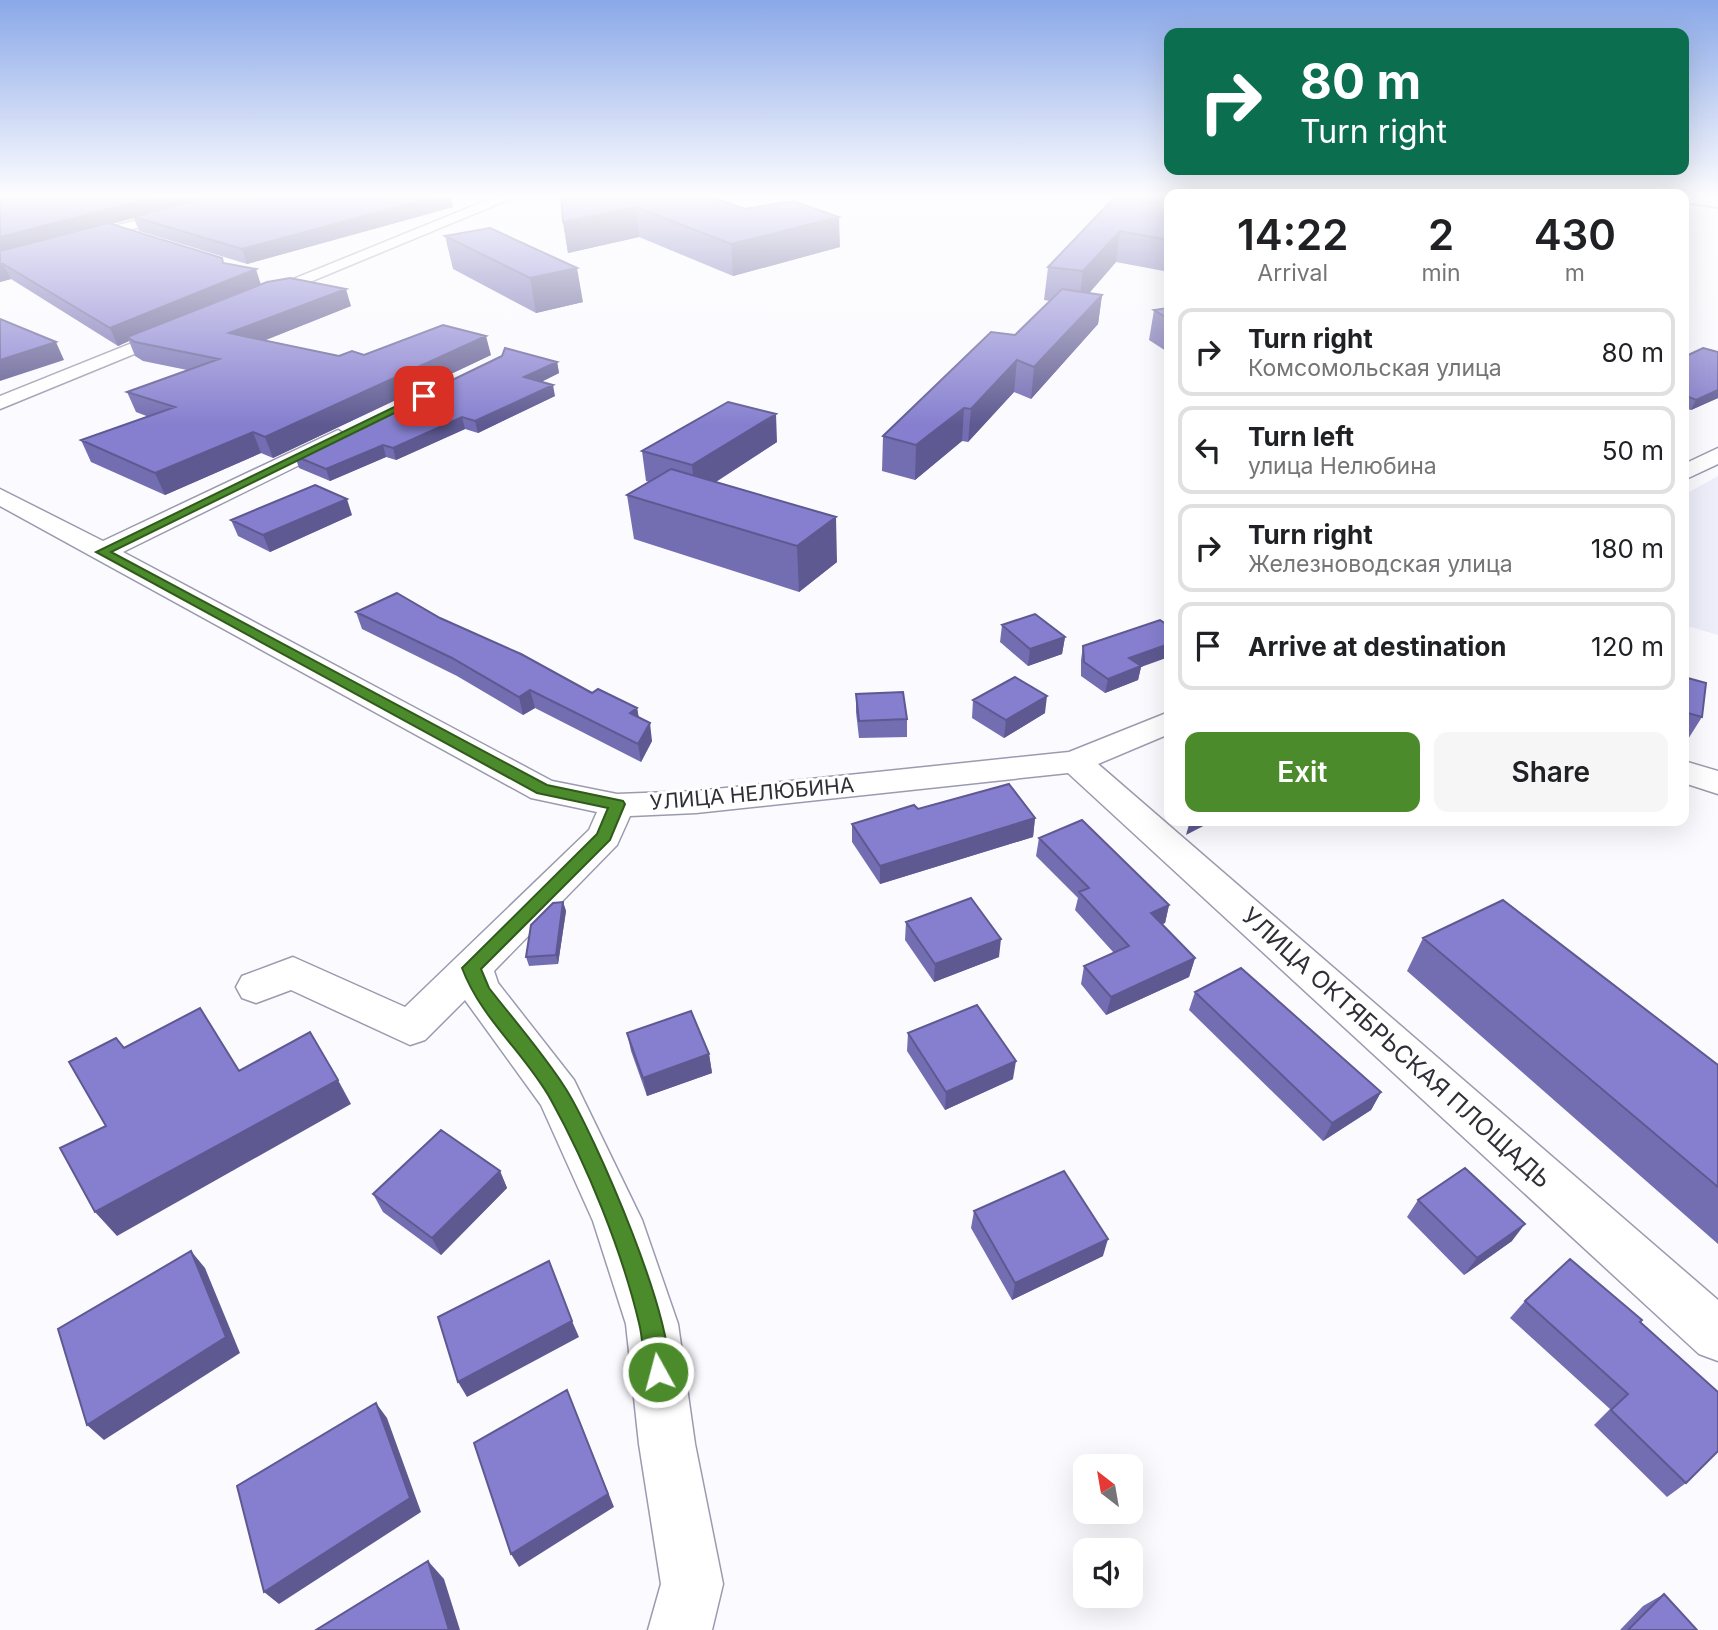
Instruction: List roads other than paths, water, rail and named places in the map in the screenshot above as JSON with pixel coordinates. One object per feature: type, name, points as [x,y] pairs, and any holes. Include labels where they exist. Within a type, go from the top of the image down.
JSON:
[{"type":"street","points":[[237,306],[317,273]]},
{"type":"street","points":[[260,277],[287,285]]},
{"type":"street","points":[[0,403],[199,321]]},
{"type":"street","points":[[102,552],[360,427]]},
{"type":"street","points":[[1689,470],[1718,455]]},
{"type":"street","name":"УЛИЦА НЕЛЮБИНА","points":[[0,496],[543,790],[617,804],[696,802],[1074,762],[1164,724]]},
{"type":"street","name":"УЛИЦА ОКТЯБРЬСКАЯ ПЛОЩАДЬ","points":[[1074,762],[1718,1335]]},
{"type":"street","points":[[1689,774],[1718,783]]},
{"type":"street","points":[[256,987],[293,972],[410,1028],[604,836],[617,804]]},
{"type":"street","points":[[472,968],[481,991],[558,1093],[617,1220],[652,1324],[667,1444],[692,1584],[680,1630]]}]
